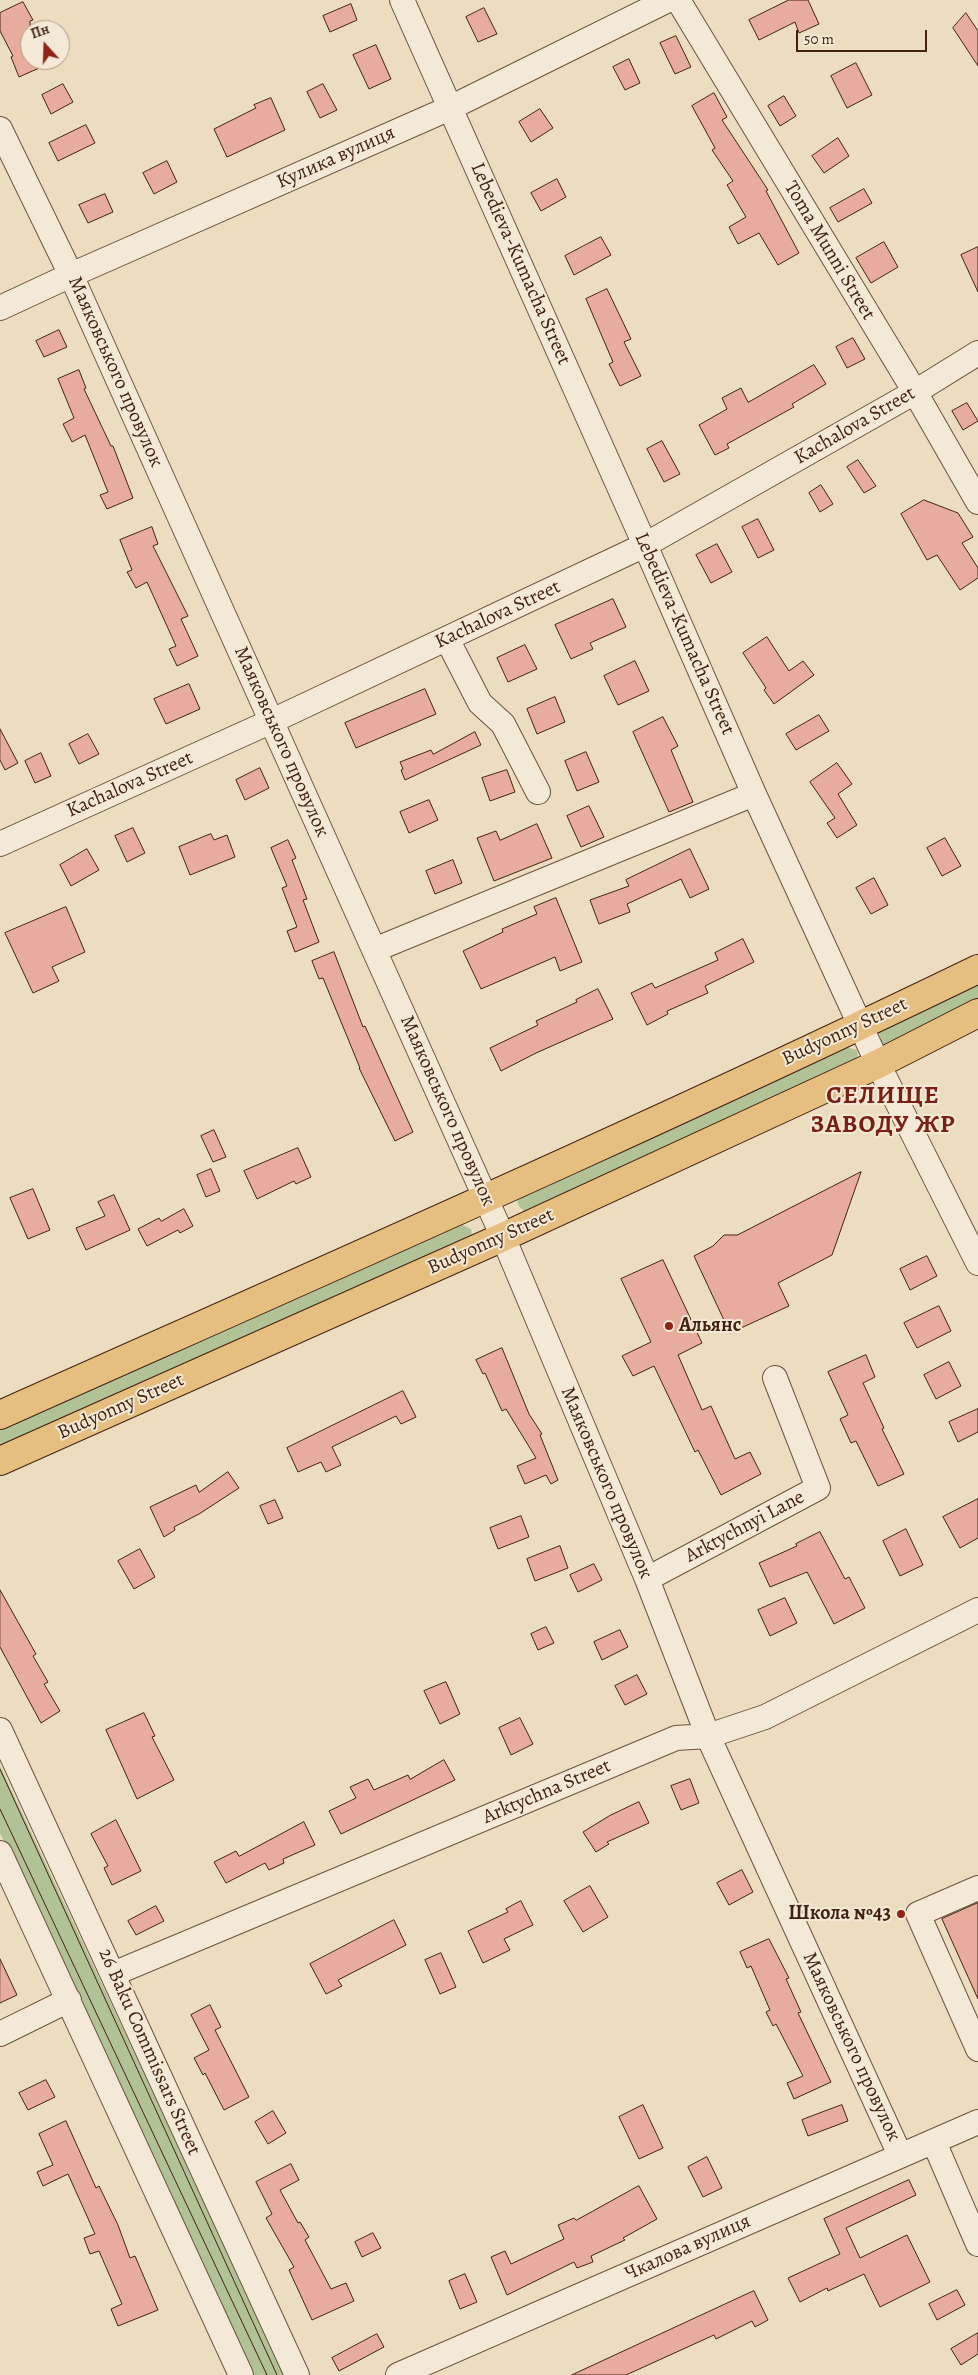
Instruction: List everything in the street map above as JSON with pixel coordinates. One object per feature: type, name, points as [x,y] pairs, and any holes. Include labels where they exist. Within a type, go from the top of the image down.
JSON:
[{"type":"main road","name":"Budyonny Street","points":[[0,1415],[485,1198],[860,1026],[978,969]]},
{"type":"main road","name":"Budyonny Street","points":[[0,1460],[503,1237],[878,1064],[978,1013]]},
{"type":"street","name":"Lebedieva-Kumacha Street","points":[[402,0],[646,545],[754,794],[878,1064],[978,1263]]},
{"type":"street","name":"Кулика вулиця","points":[[0,308],[450,108],[668,0]]},
{"type":"street","name":"Toma Munni Street","points":[[678,0],[915,392],[978,502]]},
{"type":"street","name":"Маяковського провулок","points":[[0,130],[71,275],[503,1237],[646,1579],[708,1736],[900,2155]]},
{"type":"street","name":"Kachalova Street","points":[[0,844],[272,721],[646,545],[915,392],[978,353]]},
{"type":"street","points":[[447,639],[480,703],[503,724],[538,792]]},
{"type":"street","points":[[374,950],[754,794]]},
{"type":"street","name":"Arktychnyi Lane","points":[[646,1579],[818,1488],[775,1378]]},
{"type":"street","name":"Arktychna Street","points":[[113,1974],[676,1738],[708,1736],[765,1717],[978,1610]]},
{"type":"street","name":"26 Baku Commissars Street","points":[[0,1730],[297,2375]]},
{"type":"street","points":[[0,1853],[241,2375]]},
{"type":"street","points":[[978,1888],[918,1914],[978,2049]]},
{"type":"street","points":[[0,2034],[69,2000]]},
{"type":"street","name":"Чкалова вулиця","points":[[398,2375],[978,2122]]},
{"type":"street","points":[[934,2142],[978,2244]]},
{"type":"green space","points":[[978,981],[978,1001],[888,1047],[882,1046],[879,1032],[884,1025]]},
{"type":"green space","points":[[846,1047],[857,1050],[858,1058],[855,1063],[530,1213],[523,1210],[518,1204],[517,1199]]},
{"type":"green space","points":[[461,1224],[471,1229],[472,1236],[0,1449],[0,1427]]},
{"type":"green space","points":[[0,1766],[285,2375],[252,2375],[0,1833]]},
{"type":"building","points":[[789,0],[808,0],[819,24],[799,33],[795,22],[759,40],[749,20]]},
{"type":"building","points":[[23,2],[33,20],[20,20],[20,70],[35,70],[19,77],[11,57],[13,56],[0,31],[0,13]]},
{"type":"building","points":[[351,4],[357,20],[330,32],[323,16]]},
{"type":"building","points":[[484,8],[497,34],[478,42],[466,17]]},
{"type":"building","points":[[966,13],[978,31],[978,66],[953,28]]},
{"type":"building","points":[[676,36],[691,67],[675,74],[660,43]]},
{"type":"building","points":[[376,45],[391,79],[369,89],[353,55]]},
{"type":"building","points":[[629,59],[640,83],[625,90],[613,67]]},
{"type":"building","points":[[856,63],[872,95],[847,108],[831,76]]},
{"type":"building","points":[[63,84],[73,102],[51,114],[42,95]]},
{"type":"building","points":[[323,84],[337,110],[320,118],[307,92]]},
{"type":"building","points":[[714,93],[727,117],[722,120],[768,190],[766,191],[799,253],[778,265],[759,233],[738,244],[729,227],[746,217],[727,185],[733,181],[712,150],[715,148],[692,106]]},
{"type":"building","points":[[784,96],[796,116],[780,126],[768,106]]},
{"type":"building","points":[[271,98],[285,130],[227,157],[214,129],[256,108],[254,105]]},
{"type":"building","points":[[540,109],[553,128],[531,142],[519,122]]},
{"type":"building","points":[[86,125],[95,143],[58,161],[49,143]]},
{"type":"building","points":[[838,138],[849,156],[824,173],[812,156]]},
{"type":"building","points":[[167,161],[177,182],[154,194],[143,173]]},
{"type":"building","points":[[557,179],[566,197],[541,211],[531,193]]},
{"type":"building","points":[[864,189],[872,203],[838,222],[830,208]]},
{"type":"building","points":[[105,194],[113,212],[88,223],[79,205]]},
{"type":"building","points":[[601,237],[611,255],[574,275],[565,256]]},
{"type":"building","points":[[884,242],[898,267],[871,283],[856,258]]},
{"type":"building","points":[[978,247],[978,292],[961,255]]},
{"type":"building","points":[[607,289],[631,339],[624,342],[641,376],[620,386],[609,364],[613,362],[586,299]]},
{"type":"building","points":[[59,330],[67,347],[44,357],[36,341]]},
{"type":"building","points":[[853,338],[865,359],[847,368],[836,347]]},
{"type":"building","points":[[814,365],[826,384],[792,404],[794,407],[727,444],[729,448],[715,455],[699,425],[727,409],[722,398],[741,388],[748,402]]},
{"type":"building","points":[[79,370],[86,388],[84,389],[111,446],[113,446],[133,498],[107,509],[100,495],[108,492],[85,435],[72,442],[63,424],[74,418],[58,379]]},
{"type":"building","points":[[967,403],[978,421],[963,430],[952,411]]},
{"type":"building","points":[[662,441],[680,474],[664,482],[647,449]]},
{"type":"building","points":[[858,460],[876,486],[864,493],[847,467]]},
{"type":"building","points":[[821,485],[833,504],[820,512],[809,493]]},
{"type":"building","points":[[924,500],[958,513],[973,537],[962,543],[978,568],[978,578],[960,590],[937,555],[927,560],[901,514]]},
{"type":"building","points":[[758,519],[774,550],[758,558],[742,527]]},
{"type":"building","points":[[152,527],[158,544],[153,546],[188,616],[181,619],[198,656],[177,666],[169,649],[176,646],[147,582],[136,588],[127,572],[132,570],[120,540]]},
{"type":"building","points":[[717,544],[732,572],[711,583],[696,555]]},
{"type":"building","points":[[613,599],[626,627],[590,643],[593,649],[571,659],[555,625]]},
{"type":"building","points":[[767,637],[789,671],[803,661],[814,675],[774,704],[743,653]]},
{"type":"building","points":[[525,645],[537,669],[508,682],[497,658]]},
{"type":"building","points":[[635,661],[649,691],[618,705],[604,676]]},
{"type":"building","points":[[189,684],[200,709],[166,724],[154,699]]},
{"type":"building","points":[[425,689],[436,714],[356,748],[345,723]]},
{"type":"building","points":[[555,697],[565,722],[537,734],[527,709]]},
{"type":"building","points":[[819,715],[829,731],[796,750],[786,734]]},
{"type":"building","points":[[663,717],[678,746],[671,750],[693,802],[669,812],[633,732]]},
{"type":"building","points":[[0,729],[18,763],[5,770],[0,760]]},
{"type":"building","points":[[475,732],[481,745],[405,780],[400,762],[431,750],[433,754]]},
{"type":"building","points":[[88,734],[99,754],[79,764],[69,744]]},
{"type":"building","points":[[586,752],[599,782],[577,791],[565,761]]},
{"type":"building","points":[[41,753],[51,776],[35,783],[25,761]]},
{"type":"building","points":[[837,763],[852,784],[838,794],[857,825],[837,838],[827,823],[835,818],[810,782]]},
{"type":"building","points":[[260,768],[269,788],[245,800],[236,780]]},
{"type":"building","points":[[507,770],[515,792],[490,801],[482,778]]},
{"type":"building","points":[[429,800],[438,820],[409,833],[400,812]]},
{"type":"building","points":[[589,806],[604,837],[581,847],[567,816]]},
{"type":"building","points":[[537,824],[552,858],[494,881],[477,838],[496,831],[500,840]]},
{"type":"building","points":[[133,828],[145,853],[127,862],[115,836]]},
{"type":"building","points":[[211,834],[214,840],[227,835],[235,857],[190,875],[179,847]]},
{"type":"building","points":[[945,838],[961,866],[942,876],[927,848]]},
{"type":"building","points":[[288,840],[296,858],[292,860],[307,899],[303,900],[319,942],[295,952],[287,931],[297,927],[282,888],[287,886],[271,848]]},
{"type":"building","points":[[87,849],[99,870],[71,886],[60,865]]},
{"type":"building","points":[[690,849],[709,889],[690,898],[681,879],[627,904],[630,912],[599,924],[590,900],[629,886],[626,880]]},
{"type":"building","points":[[453,860],[462,883],[435,894],[426,871]]},
{"type":"building","points":[[874,878],[888,905],[871,914],[856,888]]},
{"type":"building","points":[[556,898],[582,962],[560,971],[555,957],[481,989],[463,951],[503,932],[502,929],[537,914],[534,907]]},
{"type":"building","points":[[66,907],[85,952],[52,967],[59,981],[33,993],[5,933]]},
{"type":"building","points":[[743,939],[754,962],[705,986],[708,993],[667,1011],[668,1014],[647,1025],[631,993],[652,983],[655,988],[718,960],[715,953]]},
{"type":"building","points":[[334,952],[363,1027],[365,1026],[413,1132],[395,1141],[359,1068],[323,978],[319,979],[312,961]]},
{"type":"building","points":[[598,989],[613,1019],[536,1053],[501,1071],[490,1048],[538,1025],[536,1021],[577,1002],[576,1000]]},
{"type":"building","points":[[214,1130],[226,1157],[213,1162],[201,1136]]},
{"type":"building","points":[[298,1148],[311,1177],[296,1184],[294,1181],[257,1199],[244,1171]]},
{"type":"building","points":[[211,1169],[220,1191],[206,1197],[197,1175]]},
{"type":"building","points":[[861,1172],[832,1255],[778,1283],[789,1306],[730,1333],[694,1256],[713,1246],[724,1235],[737,1235]]},
{"type":"building","points":[[33,1189],[50,1230],[28,1239],[10,1198]]},
{"type":"building","points":[[114,1195],[130,1230],[86,1250],[76,1228],[105,1216],[98,1202]]},
{"type":"building","points":[[184,1209],[193,1226],[180,1233],[178,1230],[147,1246],[138,1229],[159,1218],[161,1221]]},
{"type":"building","points":[[927,1256],[937,1276],[910,1290],[900,1269]]},
{"type":"building","points":[[663,1260],[702,1343],[678,1355],[702,1410],[711,1406],[735,1459],[750,1452],[761,1474],[721,1495],[698,1450],[695,1452],[654,1366],[633,1376],[622,1356],[651,1342],[621,1279]]},
{"type":"building","points":[[939,1306],[951,1331],[917,1348],[904,1323]]},
{"type":"building","points":[[502,1348],[529,1414],[542,1434],[540,1435],[558,1480],[551,1484],[546,1475],[525,1484],[517,1466],[536,1458],[506,1409],[502,1411],[485,1373],[483,1374],[476,1360]]},
{"type":"building","points":[[866,1355],[875,1377],[863,1383],[884,1428],[882,1429],[904,1474],[878,1486],[856,1441],[851,1443],[840,1419],[848,1415],[828,1372]]},
{"type":"building","points":[[949,1362],[961,1386],[936,1399],[924,1375]]},
{"type":"building","points":[[403,1391],[416,1417],[401,1424],[396,1416],[332,1447],[341,1465],[326,1472],[321,1462],[298,1472],[287,1448]]},
{"type":"building","points":[[978,1409],[978,1432],[958,1442],[949,1422]]},
{"type":"building","points":[[228,1472],[239,1488],[199,1514],[174,1527],[175,1530],[164,1537],[150,1507],[196,1485],[199,1492]]},
{"type":"building","points":[[978,1499],[978,1538],[960,1548],[943,1517]]},
{"type":"building","points":[[275,1500],[283,1518],[268,1524],[260,1506]]},
{"type":"building","points":[[521,1516],[529,1537],[498,1549],[490,1528]]},
{"type":"building","points":[[906,1529],[923,1565],[900,1576],[883,1541]]},
{"type":"building","points":[[820,1532],[845,1579],[849,1577],[865,1608],[834,1624],[807,1572],[770,1587],[759,1563],[797,1546],[796,1544]]},
{"type":"building","points":[[560,1546],[568,1568],[535,1581],[527,1559]]},
{"type":"building","points":[[140,1549],[155,1577],[134,1589],[118,1561]]},
{"type":"building","points":[[594,1564],[602,1580],[578,1592],[570,1575]]},
{"type":"building","points":[[0,1590],[36,1654],[33,1656],[48,1682],[44,1684],[60,1711],[41,1723],[0,1647]]},
{"type":"building","points":[[785,1598],[797,1623],[770,1636],[758,1610]]},
{"type":"building","points":[[546,1627],[554,1643],[538,1650],[531,1634]]},
{"type":"building","points":[[620,1630],[628,1647],[602,1660],[594,1642]]},
{"type":"building","points":[[637,1675],[647,1694],[625,1705],[615,1686]]},
{"type":"building","points":[[446,1682],[460,1714],[440,1724],[424,1691]]},
{"type":"building","points":[[144,1713],[155,1736],[152,1737],[174,1780],[137,1799],[106,1730]]},
{"type":"building","points":[[520,1718],[533,1744],[511,1755],[499,1728]]},
{"type":"building","points":[[444,1760],[455,1780],[341,1834],[329,1811],[356,1798],[350,1787],[368,1779],[374,1790],[408,1775],[410,1779]]},
{"type":"building","points":[[690,1779],[699,1803],[681,1810],[671,1786]]},
{"type":"building","points":[[639,1802],[649,1823],[607,1842],[609,1844],[596,1852],[583,1832],[609,1816]]},
{"type":"building","points":[[116,1820],[141,1871],[112,1885],[104,1868],[108,1866],[91,1834]]},
{"type":"building","points":[[304,1822],[315,1845],[283,1859],[284,1863],[269,1870],[265,1863],[226,1883],[214,1862],[236,1851],[239,1856]]},
{"type":"building","points":[[742,1870],[753,1892],[729,1905],[717,1883]]},
{"type":"building","points":[[590,1886],[608,1917],[583,1932],[564,1901]]},
{"type":"building","points":[[521,1901],[533,1925],[504,1939],[510,1950],[483,1963],[468,1931],[508,1912],[506,1909]]},
{"type":"building","points":[[978,1903],[978,1999],[942,1919]]},
{"type":"building","points":[[156,1906],[164,1921],[136,1935],[128,1921]]},
{"type":"building","points":[[394,1920],[406,1945],[338,1980],[342,1986],[326,1994],[310,1964]]},
{"type":"building","points":[[769,1939],[789,1978],[786,1979],[801,2012],[798,2013],[831,2082],[794,2099],[787,2083],[803,2076],[776,2024],[773,2026],[766,2012],[770,2010],[751,1966],[747,1968],[740,1952]]},
{"type":"building","points":[[441,1953],[456,1987],[440,1994],[425,1960]]},
{"type":"building","points":[[0,1959],[17,1995],[0,2003]]},
{"type":"building","points":[[210,2005],[221,2027],[215,2030],[249,2097],[224,2110],[205,2073],[203,2075],[194,2058],[209,2050],[191,2015]]},
{"type":"building","points":[[46,2080],[55,2097],[28,2110],[19,2093]]},
{"type":"building","points":[[643,2105],[663,2148],[639,2159],[619,2117]]},
{"type":"building","points":[[842,2105],[848,2121],[808,2136],[802,2120]]},
{"type":"building","points":[[273,2111],[286,2133],[268,2144],[255,2122]]},
{"type":"building","points":[[66,2121],[96,2188],[99,2186],[118,2225],[130,2258],[135,2256],[158,2310],[118,2326],[111,2309],[122,2304],[99,2251],[90,2254],[84,2238],[95,2234],[68,2174],[43,2186],[37,2172],[53,2165],[39,2134]]},
{"type":"building","points":[[707,2157],[722,2188],[703,2197],[688,2167]]},
{"type":"building","points":[[291,2164],[299,2180],[280,2190],[298,2223],[300,2222],[309,2237],[305,2240],[331,2289],[346,2283],[354,2301],[312,2320],[289,2270],[294,2267],[266,2218],[272,2214],[256,2182]]},
{"type":"building","points":[[909,2180],[916,2195],[846,2228],[860,2258],[907,2235],[930,2282],[880,2307],[864,2274],[828,2291],[827,2288],[800,2302],[788,2278],[840,2254],[824,2219]]},
{"type":"building","points":[[639,2186],[657,2219],[623,2238],[625,2240],[591,2256],[593,2262],[577,2268],[574,2262],[507,2295],[491,2257],[505,2251],[511,2264],[564,2239],[558,2225],[574,2218],[576,2220]]},
{"type":"building","points":[[373,2233],[381,2248],[362,2257],[355,2242]]},
{"type":"building","points":[[465,2274],[477,2302],[460,2309],[449,2281]]},
{"type":"building","points":[[957,2290],[965,2305],[937,2320],[929,2304]]},
{"type":"building","points":[[754,2291],[768,2320],[755,2327],[752,2321],[716,2339],[714,2335],[626,2375],[572,2375]]},
{"type":"building","points":[[978,2333],[978,2354],[961,2365],[951,2349]]},
{"type":"building","points":[[377,2334],[384,2347],[339,2371],[332,2358]]},
{"type":"tram line","points":[[0,1769],[277,2375]]},
{"type":"tram line","points":[[0,1809],[267,2375]]},
{"type":"place","name":"Альянс","points":[[669,1326]]},
{"type":"place","name":"Школа №43","points":[[901,1914]]},
{"type":"district","name":"СЕЛИЩЕ ЗАВОДУ ЖР","points":[[883,1112]]}]
